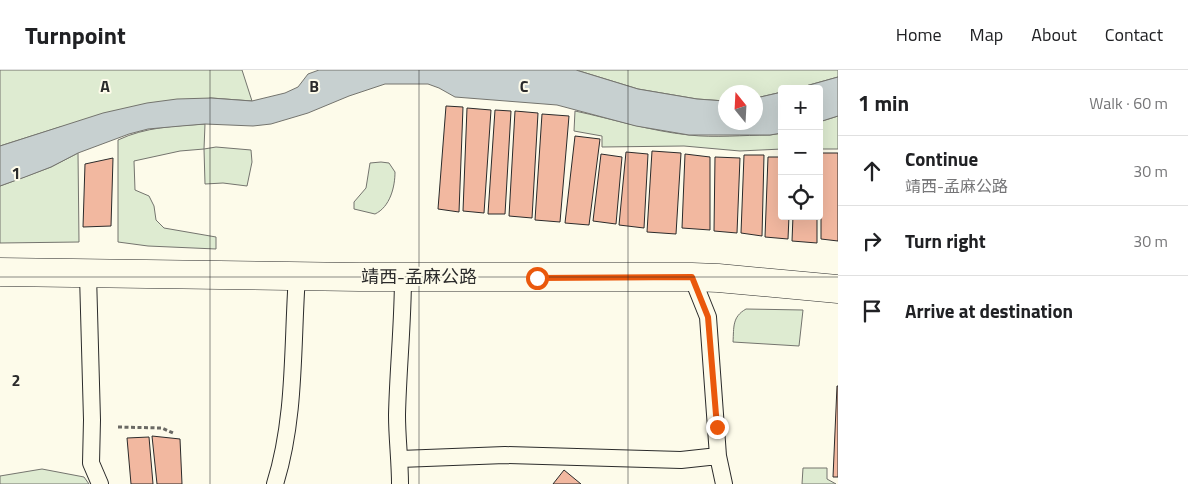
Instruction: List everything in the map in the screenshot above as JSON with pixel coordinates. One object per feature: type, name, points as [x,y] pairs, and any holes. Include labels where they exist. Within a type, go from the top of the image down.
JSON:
[{"type":"main road","name":"靖西-孟麻公路","points":[[0,272],[88,275],[537,278],[692,277],[838,289]]},
{"type":"lane","points":[[88,275],[92,420],[91,463],[100,484]]},
{"type":"lane","points":[[275,484],[285,446],[290,410],[297,276]]},
{"type":"lane","points":[[400,484],[397,416],[403,316],[403,276]]},
{"type":"lane","points":[[692,277],[708,317],[718,456],[724,484]]},
{"type":"lane","points":[[400,459],[505,455],[681,460],[718,456]]},
{"type":"path","points":[[92,420],[102,420],[109,425],[118,427],[162,428],[173,434]]},
{"type":"green space","points":[[0,70],[242,70],[252,101],[211,98],[60,127],[0,146]]},
{"type":"green space","points":[[576,70],[838,70],[838,77],[809,85],[778,85],[778,93],[763,96],[763,85],[718,85],[718,100],[697,99],[638,89]]},
{"type":"green space","points":[[575,111],[646,128],[689,135],[729,136],[778,134],[778,149],[740,151],[684,146],[602,147],[602,136],[574,131]]},
{"type":"green space","points":[[838,116],[838,149],[823,149],[823,121]]},
{"type":"green space","points":[[205,124],[204,149],[180,151],[134,161],[135,190],[149,196],[154,206],[156,220],[164,228],[216,237],[216,249],[148,246],[118,242],[118,140],[149,130]]},
{"type":"green space","points":[[216,147],[251,150],[252,162],[247,186],[223,183],[205,184],[204,149]]},
{"type":"green space","points":[[78,153],[79,242],[0,243],[0,186],[51,167]]},
{"type":"green space","points":[[370,163],[389,163],[395,172],[393,190],[388,202],[375,214],[354,209],[354,202],[366,188]]},
{"type":"green space","points":[[746,309],[803,310],[799,346],[733,342],[736,319]]},
{"type":"green space","points":[[803,468],[827,468],[827,479],[836,484],[802,484]]},
{"type":"green space","points":[[42,469],[84,477],[89,484],[0,484],[0,476]]},
{"type":"shaded area","points":[[319,70],[576,70],[638,89],[697,99],[718,100],[718,130],[763,130],[763,96],[778,93],[778,134],[689,135],[636,126],[557,105],[455,97],[428,84],[385,84],[308,113],[271,124],[253,126],[205,124],[148,129],[129,134],[0,186],[0,146],[103,113],[147,103],[177,99],[211,98],[252,101],[285,93],[298,87],[308,74]]},
{"type":"shaded area","points":[[838,77],[838,116],[823,121],[823,85],[809,85]]},
{"type":"building","points":[[446,106],[463,107],[459,212],[438,209]]},
{"type":"building","points":[[467,108],[491,110],[484,213],[463,211]]},
{"type":"building","points":[[495,110],[511,111],[505,214],[488,214]]},
{"type":"building","points":[[515,111],[538,113],[532,218],[509,216]]},
{"type":"building","points":[[542,114],[569,116],[560,222],[535,220]]},
{"type":"building","points":[[575,136],[600,139],[589,225],[565,223]]},
{"type":"building","points":[[652,151],[681,153],[676,234],[647,232]]},
{"type":"building","points":[[626,152],[648,154],[644,228],[619,225]]},
{"type":"building","points":[[823,153],[838,153],[838,241],[821,239],[821,220],[823,220]]},
{"type":"building","points":[[601,154],[622,157],[616,224],[593,221]]},
{"type":"building","points":[[685,154],[710,157],[710,230],[682,228]]},
{"type":"building","points":[[744,155],[764,155],[762,236],[741,233]]},
{"type":"building","points":[[715,157],[740,158],[737,233],[714,231]]},
{"type":"building","points":[[768,157],[778,157],[778,220],[789,220],[788,239],[765,237]]},
{"type":"building","points":[[113,158],[111,226],[83,227],[85,164]]},
{"type":"building","points":[[793,220],[817,220],[817,243],[792,241]]},
{"type":"building","points":[[837,386],[838,477],[833,477]]},
{"type":"building","points":[[152,436],[180,439],[182,484],[157,484]]},
{"type":"building","points":[[149,437],[153,484],[131,484],[127,438]]},
{"type":"building","points":[[564,470],[581,484],[553,484]]},
{"type":"route","points":[[537,278],[692,277],[708,317],[717,427]]}]
